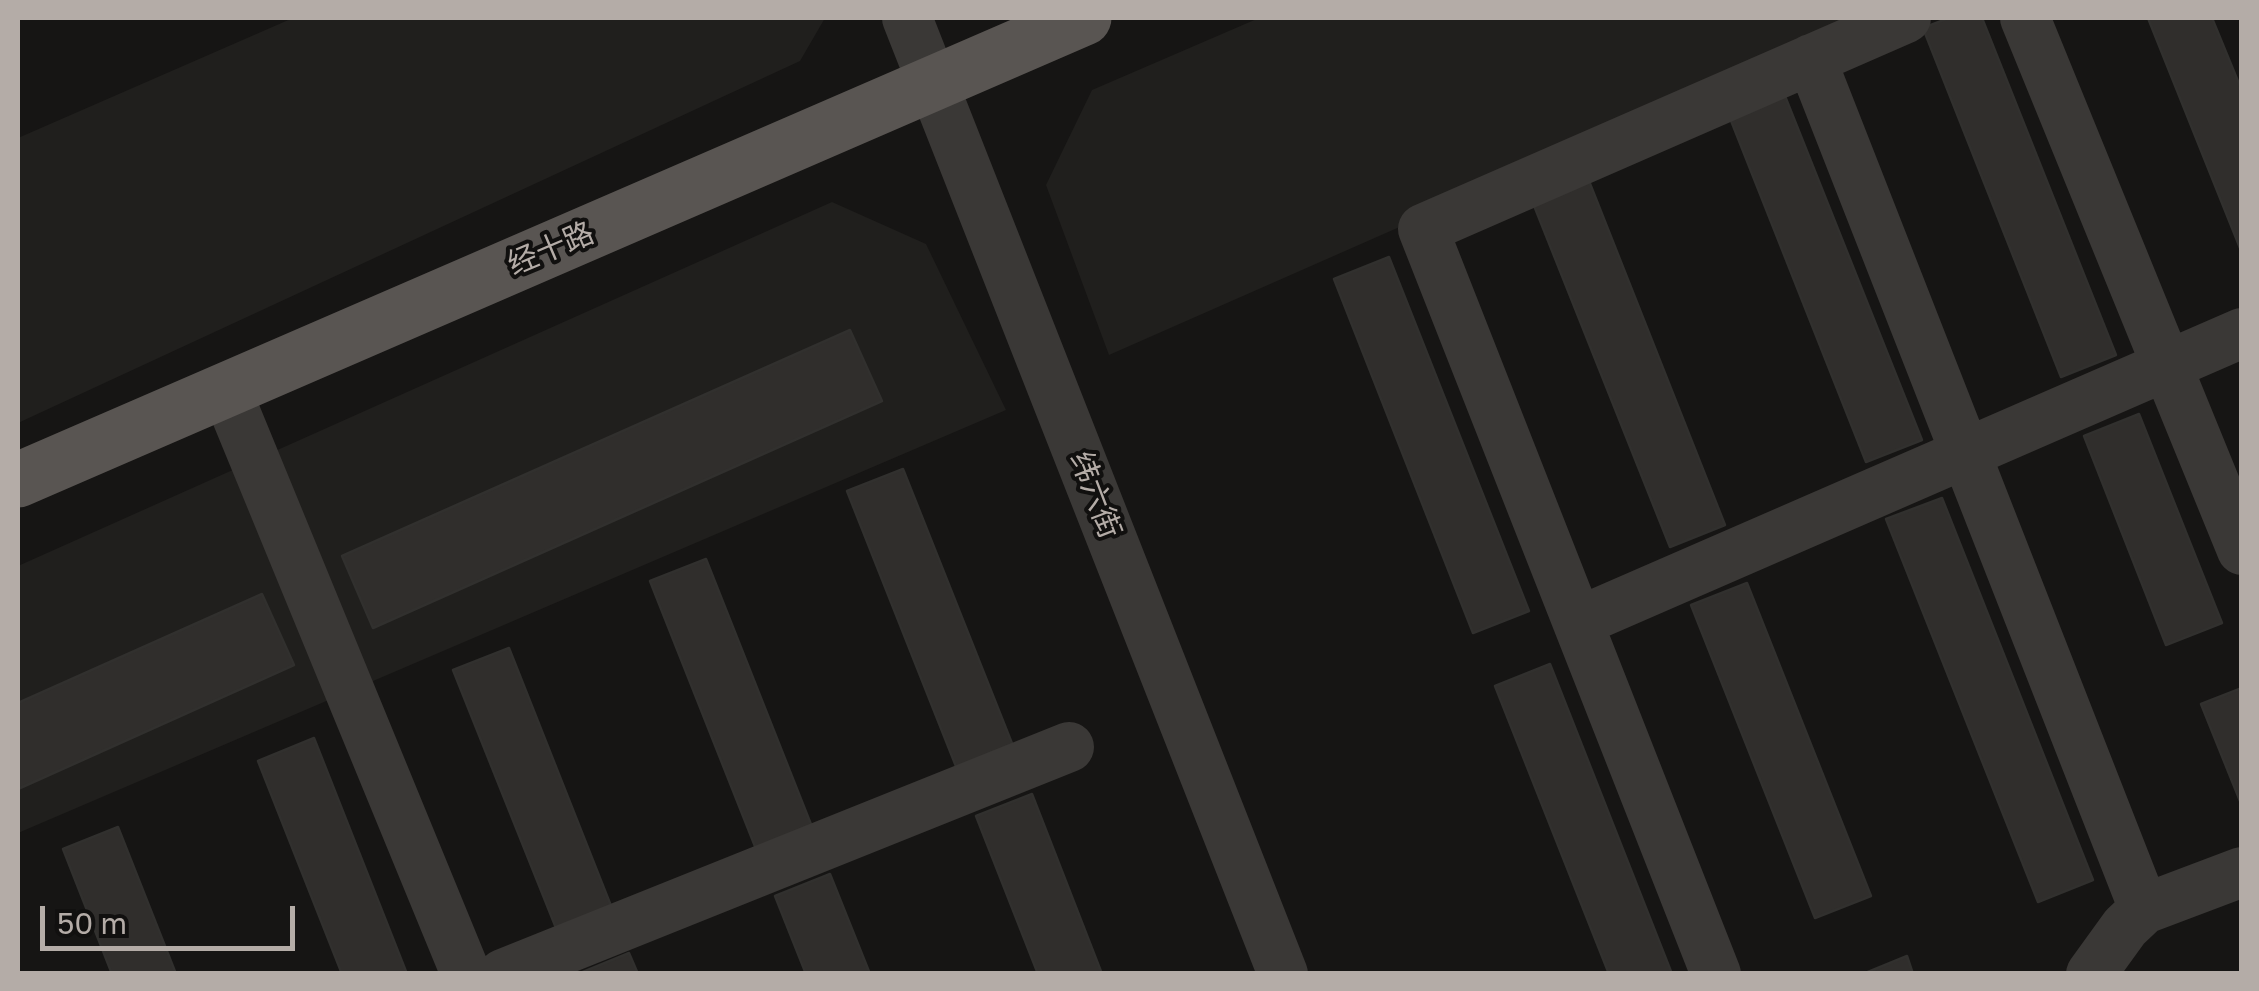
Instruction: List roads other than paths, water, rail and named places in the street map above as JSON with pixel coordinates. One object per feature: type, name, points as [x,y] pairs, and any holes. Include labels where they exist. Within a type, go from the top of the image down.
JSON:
[{"type":"main road","name":"经十路","points":[[18,480],[1084,18]]},
{"type":"street","name":"纬六街","points":[[907,18],[1283,974]]},
{"type":"street","points":[[1716,974],[1423,229],[1906,18]]},
{"type":"street","points":[[2025,18],[2242,550]]},
{"type":"street","points":[[1811,59],[2144,909]]},
{"type":"street","points":[[1578,622],[2242,333]]},
{"type":"street","points":[[226,390],[466,974]]},
{"type":"street","points":[[503,974],[1069,747]]},
{"type":"street","points":[[2092,974],[2125,926],[2144,909],[2242,872]]}]
